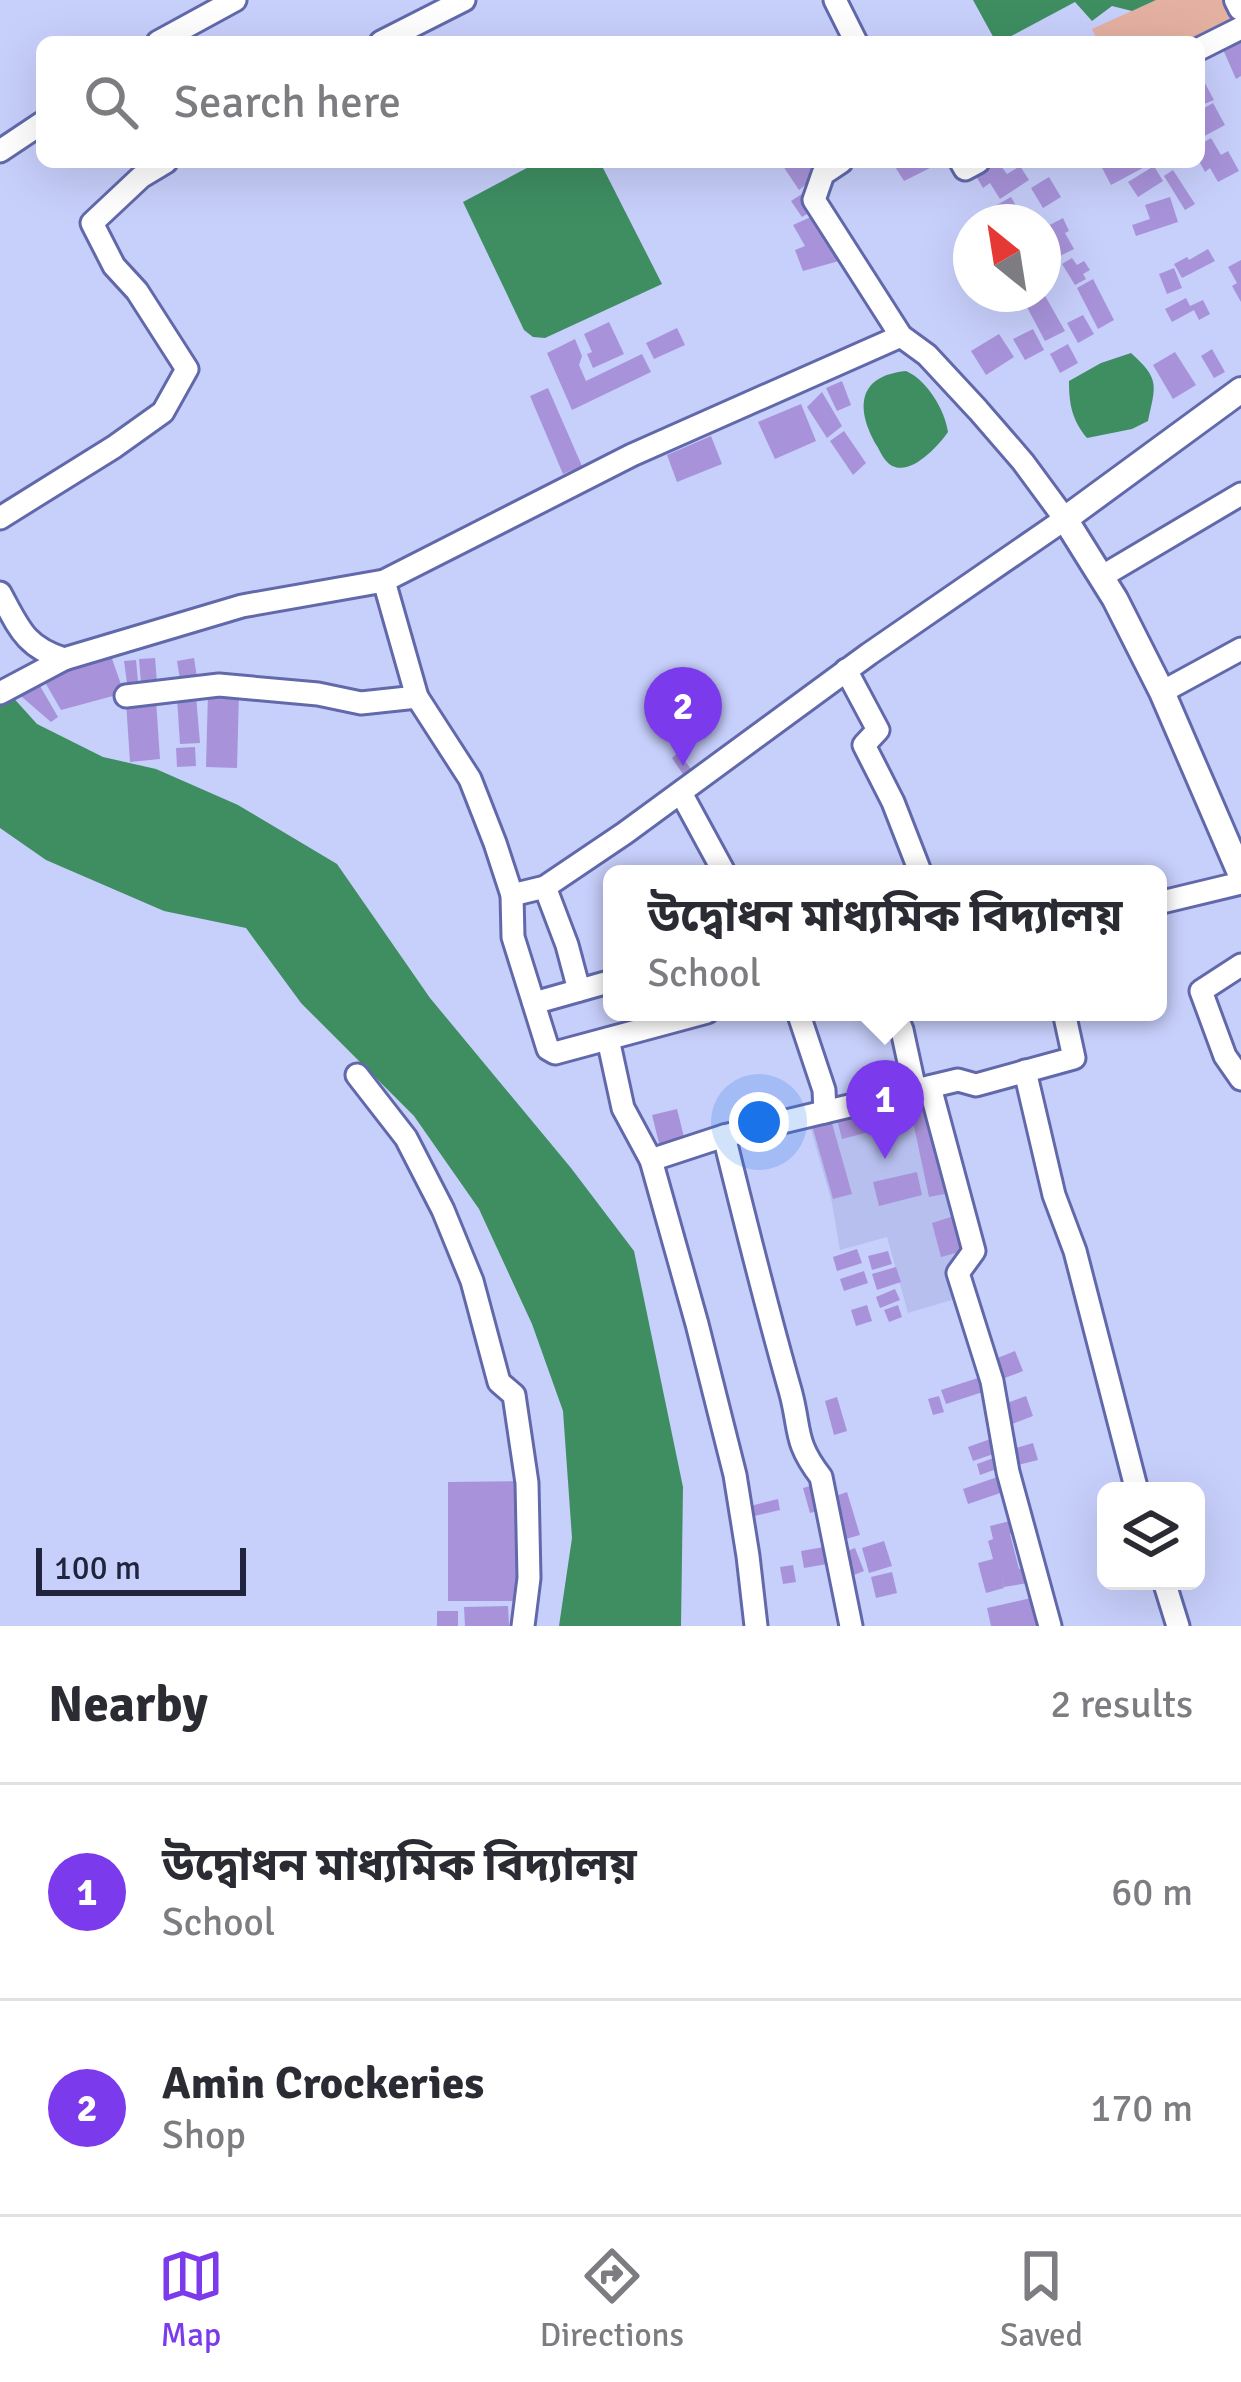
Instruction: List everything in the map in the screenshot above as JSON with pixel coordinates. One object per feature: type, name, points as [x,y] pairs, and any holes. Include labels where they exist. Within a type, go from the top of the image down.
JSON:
[{"type":"main road","points":[[1241,390],[1065,519],[1162,692],[1241,879]]},
{"type":"street","points":[[169,36],[235,0]]},
{"type":"street","points":[[394,36],[464,0]]},
{"type":"street","points":[[836,0],[853,36]]},
{"type":"street","points":[[1205,46],[1241,28]]},
{"type":"street","points":[[0,151],[36,127]]},
{"type":"street","points":[[0,518],[163,412],[188,369],[137,291],[114,266],[92,223],[156,168]]},
{"type":"street","points":[[512,895],[545,887],[1065,519],[977,410],[927,355],[901,336],[814,200],[823,174],[832,168]]},
{"type":"street","points":[[0,693],[64,659],[242,606],[384,581],[632,455],[901,336]]},
{"type":"street","points":[[1101,577],[1241,494]]},
{"type":"street","points":[[384,581],[417,697],[470,778],[512,895],[513,937],[550,1052],[673,1021]]},
{"type":"street","points":[[0,593],[38,651],[64,659]]},
{"type":"street","points":[[1162,692],[1241,649]]},
{"type":"street","points":[[846,670],[878,730],[864,745],[918,865]]},
{"type":"street","points":[[126,696],[219,686],[318,694],[361,703],[417,697]]},
{"type":"street","points":[[681,793],[720,865]]},
{"type":"street","points":[[1167,900],[1241,879]]},
{"type":"street","points":[[545,887],[579,990]]},
{"type":"street","points":[[1241,965],[1201,991],[1225,1056],[1241,1079]]},
{"type":"street","points":[[534,1003],[603,983]]},
{"type":"street","points":[[800,1021],[824,1090],[825,1112]]},
{"type":"street","points":[[898,1021],[974,1251],[958,1273],[992,1381],[1008,1472],[1050,1626]]},
{"type":"street","points":[[651,1160],[724,1136],[958,1080],[976,1085],[1074,1058],[1066,1021]]},
{"type":"street","points":[[608,1039],[623,1108],[651,1160],[697,1324],[734,1475],[756,1626]]},
{"type":"street","points":[[1025,1071],[1054,1195],[1075,1251],[1135,1482]]},
{"type":"street","points":[[357,1075],[406,1138],[443,1210],[472,1281],[499,1382],[514,1395],[527,1483],[530,1578],[523,1626]]},
{"type":"street","points":[[724,1136],[791,1396],[797,1436],[821,1477],[851,1626]]},
{"type":"street","points":[[1167,1590],[1178,1626]]},
{"type":"shaded area","points":[[973,0],[1156,0],[1132,11],[1112,6],[1092,21],[1075,2],[1011,36],[993,36]]},
{"type":"shaded area","points":[[1156,0],[1237,0],[1241,28],[1205,40],[1205,36],[1095,36],[1092,29]]},
{"type":"shaded area","points":[[527,168],[603,168],[662,284],[545,338],[533,337],[524,330],[463,202]]},
{"type":"shaded area","points":[[1131,353],[1153,383],[1148,421],[1087,438],[1072,411],[1069,381]]},
{"type":"shaded area","points":[[906,371],[934,397],[948,432],[925,457],[902,468],[884,458],[870,433],[864,408],[869,387]]},
{"type":"shaded area","points":[[0,683],[37,724],[103,757],[156,769],[238,805],[337,864],[430,998],[634,1251],[683,1487],[681,1626],[559,1626],[572,1538],[563,1411],[532,1324],[479,1209],[414,1116],[301,1003],[246,928],[164,911],[46,860],[0,828]]},
{"type":"shaded area","points":[[930,1087],[974,1251],[965,1296],[908,1313],[887,1237],[840,1250],[807,1116]]},
{"type":"building","points":[[1241,35],[1241,76],[1236,79],[1221,45]]},
{"type":"building","points":[[1205,83],[1214,100],[1205,104]]},
{"type":"building","points":[[1213,103],[1225,125],[1205,136],[1205,108]]},
{"type":"building","points":[[1211,138],[1221,155],[1228,151],[1239,171],[1218,182],[1210,168],[1205,172],[1205,142]]},
{"type":"building","points":[[784,168],[814,168],[818,175],[799,190]]},
{"type":"building","points":[[896,168],[930,168],[904,181]]},
{"type":"building","points":[[989,168],[1002,168],[1007,174],[1021,168],[1029,180],[1000,199],[990,183],[983,188],[976,176]]},
{"type":"building","points":[[1102,168],[1143,168],[1111,185]]},
{"type":"building","points":[[1151,168],[1163,181],[1138,197],[1128,182]]},
{"type":"building","points":[[1173,170],[1195,204],[1185,210],[1164,176]]},
{"type":"building","points":[[1049,177],[1061,197],[1041,204],[1031,188]]},
{"type":"building","points":[[805,192],[815,209],[802,217],[791,201]]},
{"type":"building","points":[[1170,197],[1178,222],[1136,236],[1132,225],[1150,219],[1145,205]]},
{"type":"building","points":[[813,216],[825,239],[831,236],[839,261],[803,271],[795,250],[805,246],[793,225]]},
{"type":"building","points":[[1061,219],[1074,249],[1061,256]]},
{"type":"building","points":[[1208,249],[1215,261],[1182,278],[1174,264]]},
{"type":"building","points":[[1072,258],[1077,265],[1084,261],[1090,270],[1075,285],[1062,264]]},
{"type":"building","points":[[1241,260],[1241,302],[1228,267]]},
{"type":"building","points":[[1174,268],[1182,288],[1167,294],[1159,274]]},
{"type":"building","points":[[1093,279],[1114,320],[1098,329],[1077,288]]},
{"type":"building","points":[[1186,298],[1190,306],[1203,300],[1210,314],[1199,320],[1194,310],[1172,322],[1165,309]]},
{"type":"building","points":[[1030,312],[1054,312],[1065,331],[1045,341]]},
{"type":"building","points":[[1083,315],[1094,334],[1078,343],[1067,323]]},
{"type":"building","points":[[609,322],[624,354],[593,368],[584,334]]},
{"type":"building","points":[[677,328],[685,345],[654,359],[646,343]]},
{"type":"building","points":[[1033,329],[1044,350],[1025,360],[1013,339]]},
{"type":"building","points":[[999,334],[1014,357],[986,375],[971,351]]},
{"type":"building","points":[[575,339],[586,381],[642,354],[651,372],[572,410],[547,353]]},
{"type":"building","points":[[1068,344],[1078,363],[1060,373],[1050,354]]},
{"type":"building","points":[[1212,349],[1225,372],[1214,378],[1201,356]]},
{"type":"building","points":[[1175,352],[1196,385],[1173,399],[1153,365]]},
{"type":"building","points":[[842,381],[851,405],[837,411],[826,388]]},
{"type":"building","points":[[548,388],[582,466],[563,474],[530,396]]},
{"type":"building","points":[[822,392],[842,426],[827,438],[807,407]]},
{"type":"building","points":[[801,404],[816,441],[775,459],[758,422]]},
{"type":"building","points":[[844,431],[866,463],[853,475],[830,441]]},
{"type":"building","points":[[711,436],[722,464],[677,482],[667,455]]},
{"type":"building","points":[[110,653],[124,693],[61,710],[42,677]]},
{"type":"building","points":[[155,658],[157,682],[141,684],[139,659]]},
{"type":"building","points":[[194,658],[198,684],[181,686],[177,661]]},
{"type":"building","points":[[136,660],[138,681],[127,683],[124,661]]},
{"type":"building","points":[[36,679],[58,717],[51,722],[15,691]]},
{"type":"building","points":[[208,692],[239,692],[237,768],[206,767]]},
{"type":"building","points":[[196,696],[200,743],[180,744],[177,698]]},
{"type":"building","points":[[156,700],[160,759],[130,762],[126,702]]},
{"type":"building","points":[[195,747],[196,766],[177,767],[176,748]]},
{"type":"building","points":[[679,752],[695,775],[687,780],[672,758]]},
{"type":"building","points":[[922,1094],[950,1193],[929,1197],[908,1098]]},
{"type":"building","points":[[900,1095],[907,1122],[842,1139],[835,1112]]},
{"type":"building","points":[[677,1109],[685,1141],[660,1147],[652,1115]]},
{"type":"building","points":[[830,1116],[852,1194],[833,1199],[811,1122]]},
{"type":"building","points":[[917,1172],[922,1195],[879,1206],[873,1182]]},
{"type":"building","points":[[957,1215],[967,1250],[941,1257],[932,1223]]},
{"type":"building","points":[[857,1249],[862,1263],[837,1271],[833,1257]]},
{"type":"building","points":[[888,1251],[892,1264],[872,1270],[868,1256]]},
{"type":"building","points":[[896,1267],[901,1282],[877,1290],[872,1274]]},
{"type":"building","points":[[864,1271],[868,1283],[844,1291],[840,1279]]},
{"type":"building","points":[[895,1289],[900,1300],[880,1308],[876,1297]]},
{"type":"building","points":[[867,1305],[872,1321],[856,1326],[851,1310]]},
{"type":"building","points":[[898,1305],[902,1317],[889,1322],[884,1310]]},
{"type":"building","points":[[1015,1351],[1023,1371],[997,1381],[990,1361]]},
{"type":"building","points":[[984,1376],[989,1390],[946,1404],[941,1390]]},
{"type":"building","points":[[939,1396],[944,1412],[933,1415],[928,1399]]},
{"type":"building","points":[[1026,1396],[1033,1416],[1007,1426],[999,1406]]},
{"type":"building","points":[[837,1397],[847,1431],[834,1435],[825,1401]]},
{"type":"building","points":[[996,1437],[1002,1451],[973,1461],[968,1447]]},
{"type":"building","points":[[1033,1443],[1038,1460],[1014,1466],[1009,1450]]},
{"type":"building","points":[[999,1456],[1002,1467],[980,1475],[977,1464]]},
{"type":"building","points":[[1003,1475],[1009,1490],[968,1504],[963,1489]]},
{"type":"building","points":[[522,1481],[522,1601],[448,1601],[448,1482]]},
{"type":"building","points":[[817,1484],[824,1509],[810,1513],[803,1488]]},
{"type":"building","points":[[847,1492],[860,1535],[842,1540],[830,1498]]},
{"type":"building","points":[[778,1499],[780,1510],[746,1518],[743,1508]]},
{"type":"building","points":[[1010,1521],[1019,1569],[1025,1568],[1028,1583],[1004,1587],[1001,1572],[1004,1588],[986,1593],[978,1563],[993,1559],[990,1526]]},
{"type":"building","points":[[884,1541],[892,1566],[869,1573],[862,1548]]},
{"type":"building","points":[[824,1547],[827,1564],[804,1568],[801,1551]]},
{"type":"building","points":[[855,1548],[864,1571],[846,1578],[837,1555]]},
{"type":"building","points":[[793,1565],[796,1582],[783,1584],[780,1567]]},
{"type":"building","points":[[892,1572],[897,1593],[876,1598],[871,1577]]},
{"type":"building","points":[[1031,1598],[1038,1626],[991,1626],[987,1608]]},
{"type":"building","points":[[508,1606],[509,1626],[465,1626],[464,1607]]},
{"type":"building","points":[[437,1611],[458,1611],[458,1626],[437,1626]]},
{"type":"place","name":"Amin Crockeries","points":[[683,766]]},
{"type":"place","name":"উদ্বোধন মাধ্যমিক বিদ্যালয়","points":[[885,1159]]}]
